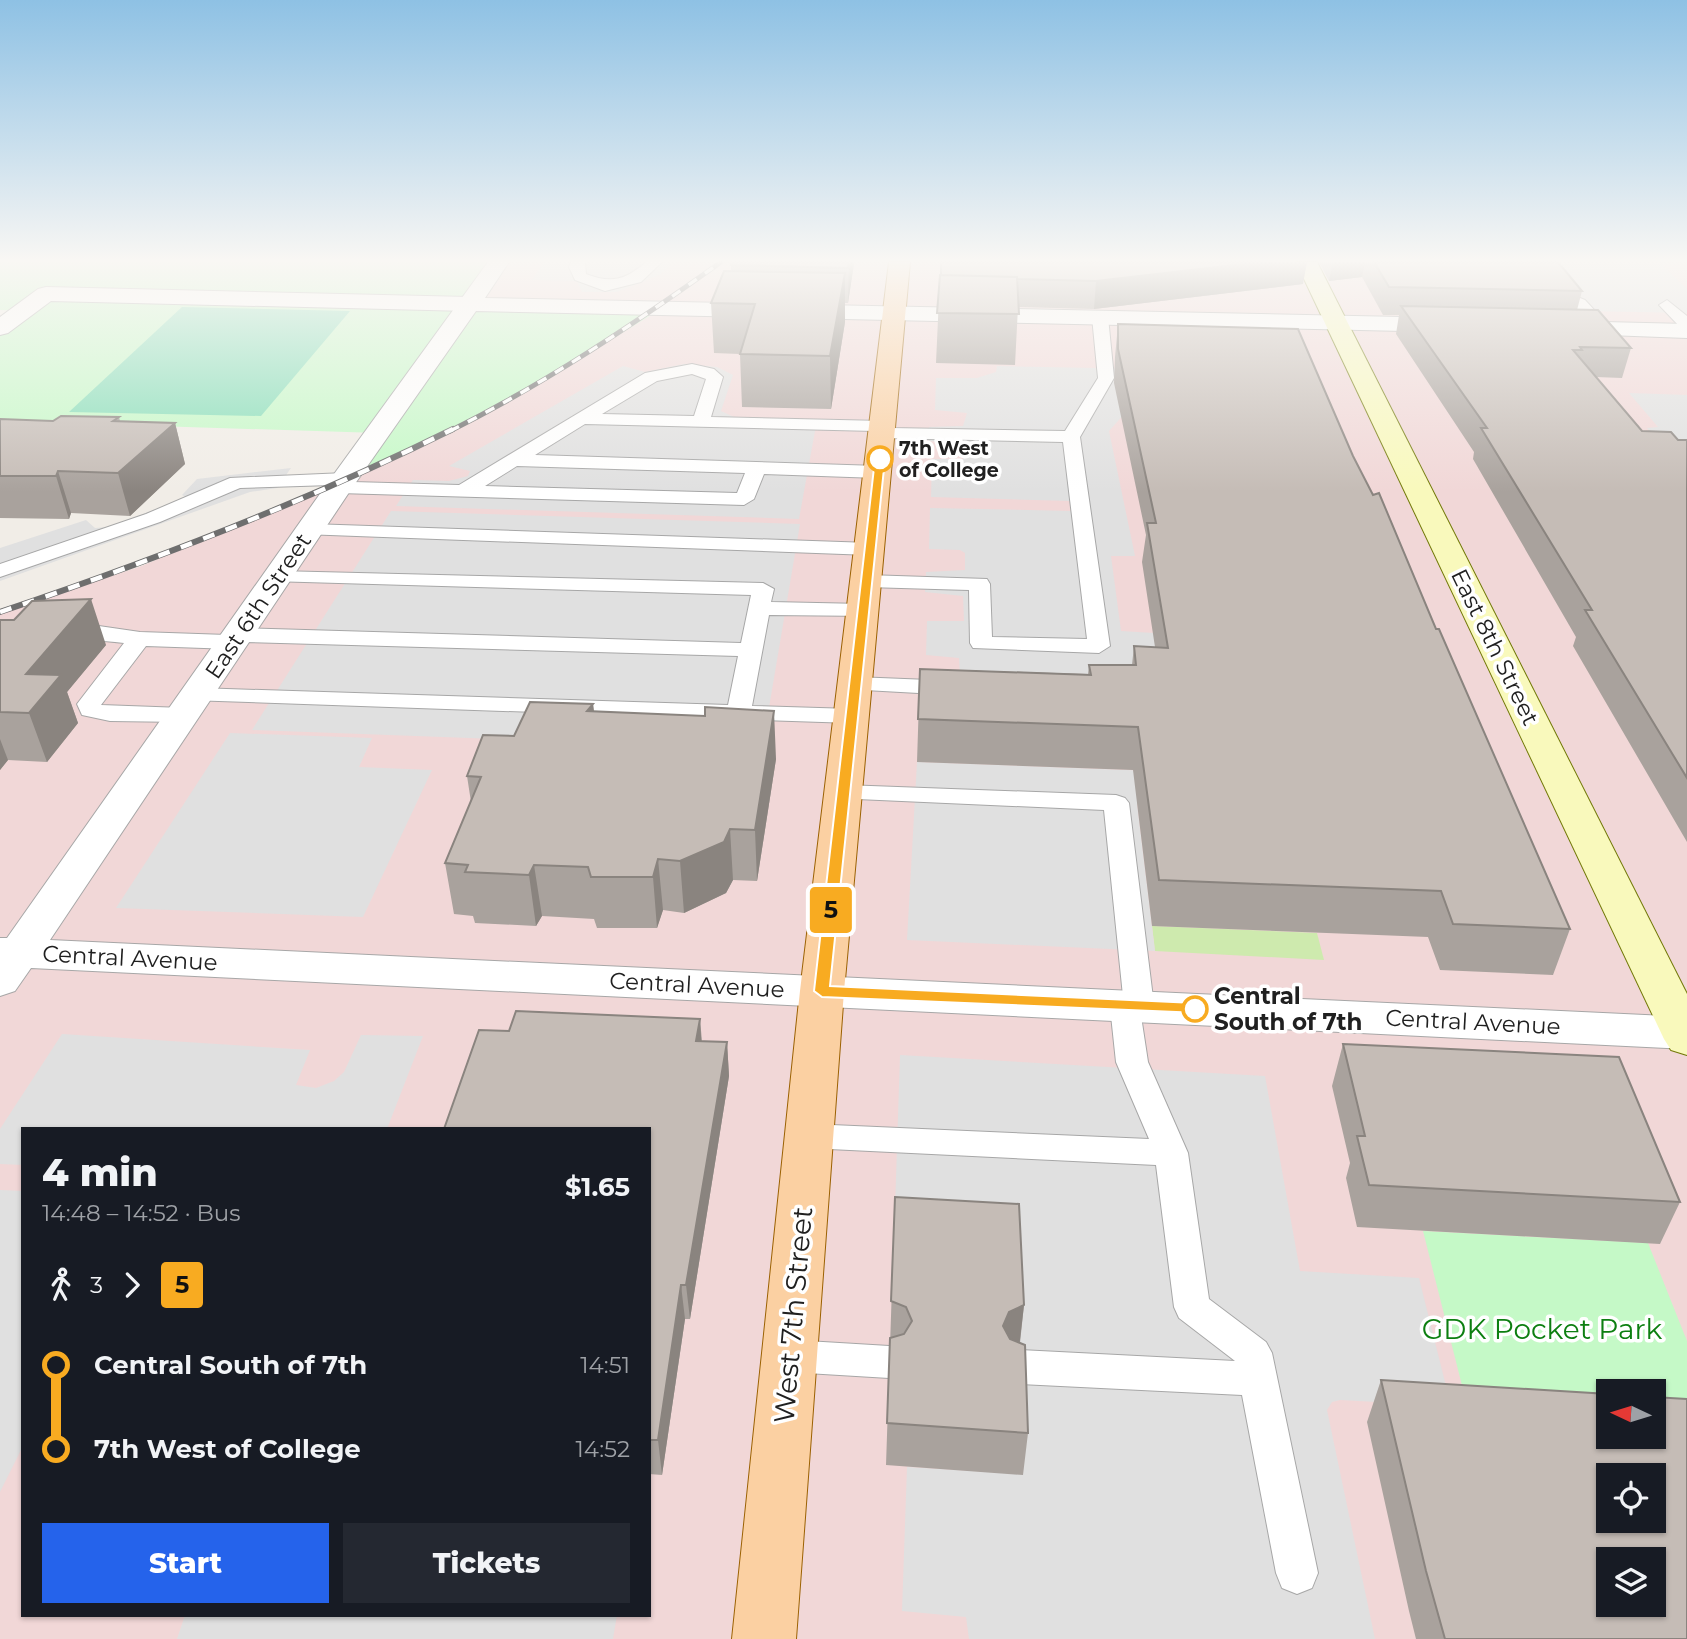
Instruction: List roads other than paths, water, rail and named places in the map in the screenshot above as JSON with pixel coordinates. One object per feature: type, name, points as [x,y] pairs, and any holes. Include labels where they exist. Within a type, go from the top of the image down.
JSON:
[{"type":"main road","name":"West 7th Street","points":[[764,1639],[822,991],[893,338]]},
{"type":"main road","name":"East 8th Street","points":[[1344,338],[1686,1035]]},
{"type":"street","name":"East 6th Street","points":[[7,962],[190,705],[445,338]]},
{"type":"street","name":"Central Avenue","points":[[7,962],[822,991],[1686,1035]]},
{"type":"lane","points":[[277,577],[761,599],[865,596],[979,584],[981,643],[1099,646],[1071,437],[1106,378],[1102,338]]},
{"type":"lane","points":[[464,490],[651,377],[689,370],[712,373],[715,377],[701,422]]},
{"type":"lane","points":[[582,419],[1071,437]]},
{"type":"lane","points":[[513,460],[878,472]]},
{"type":"lane","points":[[0,571],[153,518],[237,482],[342,483],[464,490],[744,499],[757,468]]},
{"type":"lane","points":[[310,530],[870,549]]},
{"type":"lane","points":[[739,712],[772,547]]},
{"type":"lane","points":[[0,649],[54,635],[82,632],[109,633],[140,639],[235,638],[751,650]]},
{"type":"lane","points":[[140,639],[94,695],[89,704],[90,710],[110,714],[190,705],[739,712],[980,689]]},
{"type":"lane","points":[[844,793],[1116,803],[1132,1006],[1132,1062],[1171,1153],[1192,1307],[1253,1353],[1297,1573]]},
{"type":"lane","points":[[809,1136],[1171,1153]]},
{"type":"lane","points":[[790,1356],[889,1362]]},
{"type":"lane","points":[[1020,1367],[1258,1379]]},
{"type":"railway","points":[[450,431],[521,393],[609,338]]},
{"type":"railway","points":[[0,612],[116,572],[230,528],[342,481],[453,429]]},
{"type":"place","name":"7th West of College","points":[[880,459]]},
{"type":"place","name":"Central South of 7th","points":[[1195,1009]]},
{"type":"park label","name":"GDK Pocket Park","points":[[1542,1329]]}]
